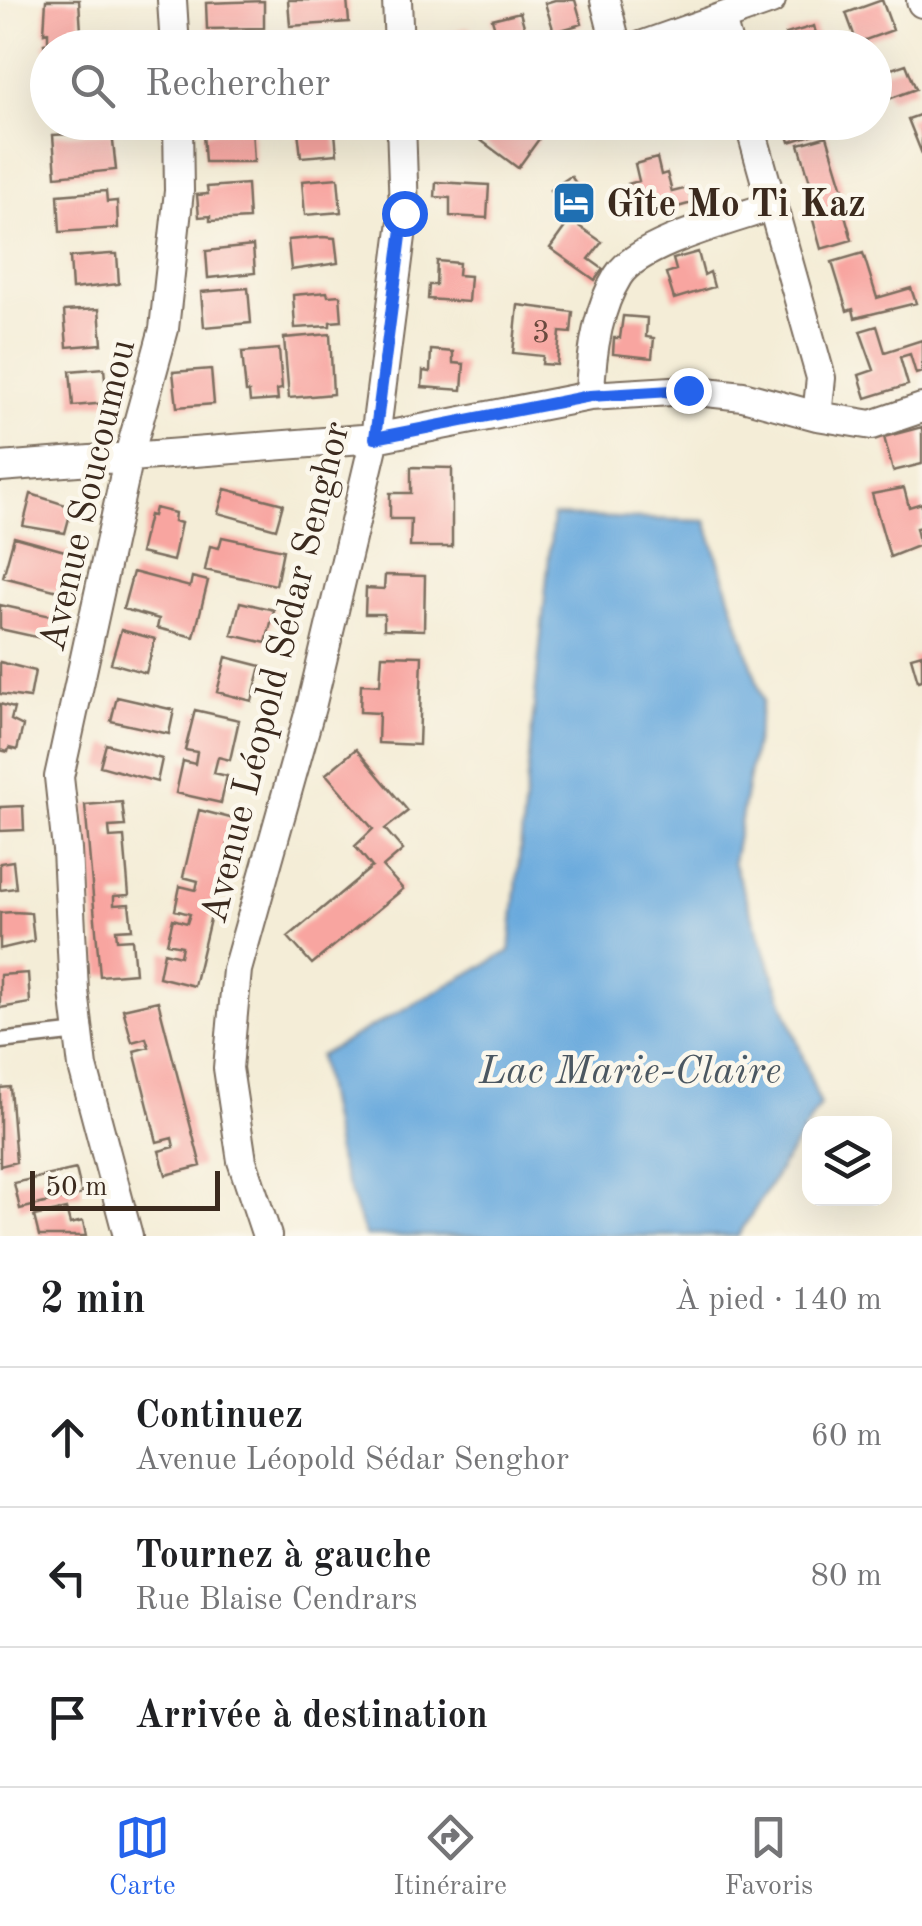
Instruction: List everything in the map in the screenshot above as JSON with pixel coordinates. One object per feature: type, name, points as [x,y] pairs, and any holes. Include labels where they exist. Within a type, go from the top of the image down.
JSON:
[{"type":"street","points":[[172,0],[173,30]]},
{"type":"street","points":[[397,0],[398,30]]},
{"type":"street","points":[[605,0],[612,30]]},
{"type":"street","points":[[689,30],[772,0]]},
{"type":"street","points":[[721,19],[724,30]]},
{"type":"street","name":"Avenue Soucoumou","points":[[128,1236],[84,1068],[60,777],[129,456],[164,329],[179,191],[178,140]]},
{"type":"street","name":"Avenue Léopold Sédar Senghor","points":[[267,1236],[242,1162],[228,1068],[237,970],[311,707],[375,438],[404,213],[402,140]]},
{"type":"street","points":[[754,140],[821,378],[817,416]]},
{"type":"street","points":[[590,396],[594,342],[619,273],[662,243],[772,206]]},
{"type":"street","points":[[0,467],[375,438],[590,396],[688,390],[743,396],[872,426],[922,408]]},
{"type":"lane","points":[[0,1041],[79,1032]]},
{"type":"water","name":"Lac Marie-Claire","points":[[553,516],[706,521],[763,700],[733,862],[820,1105],[813,1116],[802,1116],[802,1134],[738,1236],[365,1236],[338,1159],[319,1056],[510,951]]},
{"type":"building","points":[[46,0],[79,0],[81,30],[44,30]]},
{"type":"building","points":[[288,0],[347,0],[349,22],[290,26]]},
{"type":"building","points":[[575,0],[582,24],[553,30],[545,3]]},
{"type":"building","points":[[882,0],[893,30],[852,30],[846,13]]},
{"type":"building","points":[[264,1],[264,28],[207,29],[206,3]]},
{"type":"building","points":[[520,12],[525,30],[495,30],[492,19]]},
{"type":"building","points":[[906,64],[916,89],[892,98],[892,69]]},
{"type":"building","points":[[922,114],[922,154],[908,119]]},
{"type":"building","points":[[53,140],[113,140],[116,170],[56,176]]},
{"type":"building","points":[[203,140],[253,140],[254,162],[205,162]]},
{"type":"building","points":[[299,140],[336,140],[337,154],[301,157]]},
{"type":"building","points":[[480,140],[538,140],[518,168]]},
{"type":"building","points":[[828,140],[843,189],[838,190],[852,240],[821,249],[807,198],[814,196],[799,144]]},
{"type":"building","points":[[657,158],[661,175],[667,173],[672,192],[688,188],[692,203],[637,218],[628,184],[639,181],[635,164]]},
{"type":"building","points":[[571,176],[587,200],[565,214],[550,190]]},
{"type":"building","points":[[338,178],[341,212],[305,215],[302,181]]},
{"type":"building","points":[[436,182],[489,185],[487,218],[450,216],[450,198],[435,197]]},
{"type":"building","points":[[247,184],[249,219],[210,221],[210,216],[199,217],[197,195],[208,194],[207,187]]},
{"type":"building","points":[[106,191],[107,202],[117,201],[118,228],[60,232],[58,195]]},
{"type":"building","points":[[570,220],[602,242],[589,259],[603,269],[595,280],[550,248]]},
{"type":"building","points":[[335,238],[338,263],[291,270],[288,240]]},
{"type":"building","points":[[253,246],[255,273],[208,278],[206,251]]},
{"type":"building","points":[[698,252],[704,275],[710,272],[714,287],[674,299],[666,273],[676,270],[673,259]]},
{"type":"building","points":[[863,253],[877,298],[911,288],[916,303],[855,318],[853,309],[847,311],[832,262]]},
{"type":"building","points":[[117,254],[119,284],[72,289],[70,257]]},
{"type":"building","points":[[437,261],[459,263],[458,275],[470,276],[468,302],[428,299],[429,285],[436,285]]},
{"type":"building","points":[[248,288],[251,323],[204,327],[201,292]]},
{"type":"building","points":[[327,292],[328,296],[340,295],[342,321],[330,322],[330,326],[295,328],[293,295]]},
{"type":"building","points":[[518,305],[573,312],[571,333],[560,332],[557,365],[542,364],[543,356],[513,353]]},
{"type":"building","points":[[99,309],[102,344],[67,347],[64,311]]},
{"type":"building","points":[[623,316],[647,318],[646,337],[654,338],[652,358],[613,354],[614,338],[620,338]]},
{"type":"building","points":[[877,326],[885,352],[922,340],[922,372],[916,374],[910,354],[900,357],[908,385],[866,398],[859,375],[874,370],[860,331]]},
{"type":"building","points":[[330,334],[333,394],[289,398],[284,338]]},
{"type":"building","points":[[279,349],[282,389],[277,390],[278,400],[250,402],[242,352]]},
{"type":"building","points":[[431,350],[453,352],[453,363],[464,364],[462,390],[422,387],[423,371],[430,372]]},
{"type":"building","points":[[104,368],[107,403],[73,406],[70,371]]},
{"type":"building","points":[[211,369],[214,404],[177,407],[173,372]]},
{"type":"building","points":[[922,427],[922,464],[893,471],[884,437]]},
{"type":"building","points":[[411,467],[452,468],[452,547],[410,547],[411,519],[390,519],[390,493],[411,493]]},
{"type":"building","points":[[904,488],[909,507],[922,503],[922,527],[916,528],[920,545],[890,557],[872,494]]},
{"type":"building","points":[[225,489],[283,504],[276,529],[218,513]]},
{"type":"building","points":[[31,494],[72,507],[65,533],[23,526]]},
{"type":"building","points":[[155,508],[175,513],[174,521],[181,523],[173,561],[140,553],[149,515],[153,516]]},
{"type":"building","points":[[14,537],[72,553],[62,592],[3,577]]},
{"type":"building","points":[[222,537],[283,550],[276,585],[205,570],[210,546],[219,548]]},
{"type":"building","points":[[133,572],[190,587],[192,577],[208,581],[194,637],[157,628],[159,619],[123,609]]},
{"type":"building","points":[[385,575],[425,576],[424,630],[384,629],[384,614],[365,614],[366,588],[384,589]]},
{"type":"building","points":[[240,602],[274,610],[266,643],[232,635]]},
{"type":"building","points":[[0,605],[55,617],[50,640],[0,629]]},
{"type":"building","points":[[121,630],[155,639],[146,673],[111,663]]},
{"type":"building","points":[[922,654],[922,680],[918,681],[911,657]]},
{"type":"building","points":[[382,655],[422,656],[419,745],[378,743],[379,713],[360,712],[361,684],[380,685]]},
{"type":"building","points":[[226,657],[261,666],[252,701],[217,692]]},
{"type":"building","points":[[0,662],[35,671],[30,698],[0,694]]},
{"type":"building","points":[[117,697],[174,710],[169,734],[111,721]]},
{"type":"building","points":[[0,704],[14,708],[11,720],[23,726],[17,750],[0,750]]},
{"type":"building","points":[[195,710],[239,720],[230,760],[218,757],[214,773],[227,776],[221,803],[176,793],[183,761],[195,764],[197,752],[185,750]]},
{"type":"building","points":[[106,744],[162,759],[157,782],[100,766]]},
{"type":"building","points":[[356,749],[408,811],[385,829],[403,850],[383,867],[403,889],[312,964],[288,937],[372,867],[355,846],[373,829],[326,774]]},
{"type":"building","points":[[122,802],[125,826],[109,827],[110,838],[124,837],[129,895],[114,896],[114,905],[129,904],[132,929],[116,930],[117,940],[132,939],[135,973],[100,976],[85,805]]},
{"type":"building","points":[[23,806],[24,830],[0,831],[0,807]]},
{"type":"building","points":[[199,810],[234,819],[194,986],[159,977],[164,952],[180,956],[182,946],[167,943],[173,919],[187,923],[190,914],[175,910],[180,886],[196,890],[198,881],[183,877]]},
{"type":"building","points":[[13,861],[16,888],[0,890],[0,863]]},
{"type":"building","points":[[0,913],[31,913],[34,941],[0,949]]},
{"type":"building","points":[[28,973],[30,1003],[0,1008],[0,975]]},
{"type":"building","points":[[158,1001],[201,1166],[166,1175],[159,1151],[174,1147],[172,1138],[157,1142],[134,1051],[149,1047],[146,1038],[132,1042],[123,1009]]},
{"type":"building","points":[[10,1087],[16,1162],[0,1166],[0,1088]]},
{"type":"building","points":[[76,1169],[82,1194],[20,1209],[14,1183]]},
{"type":"building","points":[[66,1209],[70,1224],[83,1221],[86,1236],[39,1236],[34,1216]]},
{"type":"place","name":"Gîte Mo Ti Kaz","points":[[574,203]]},
{"type":"route","points":[[404,213],[375,438],[590,396],[688,390]]}]
